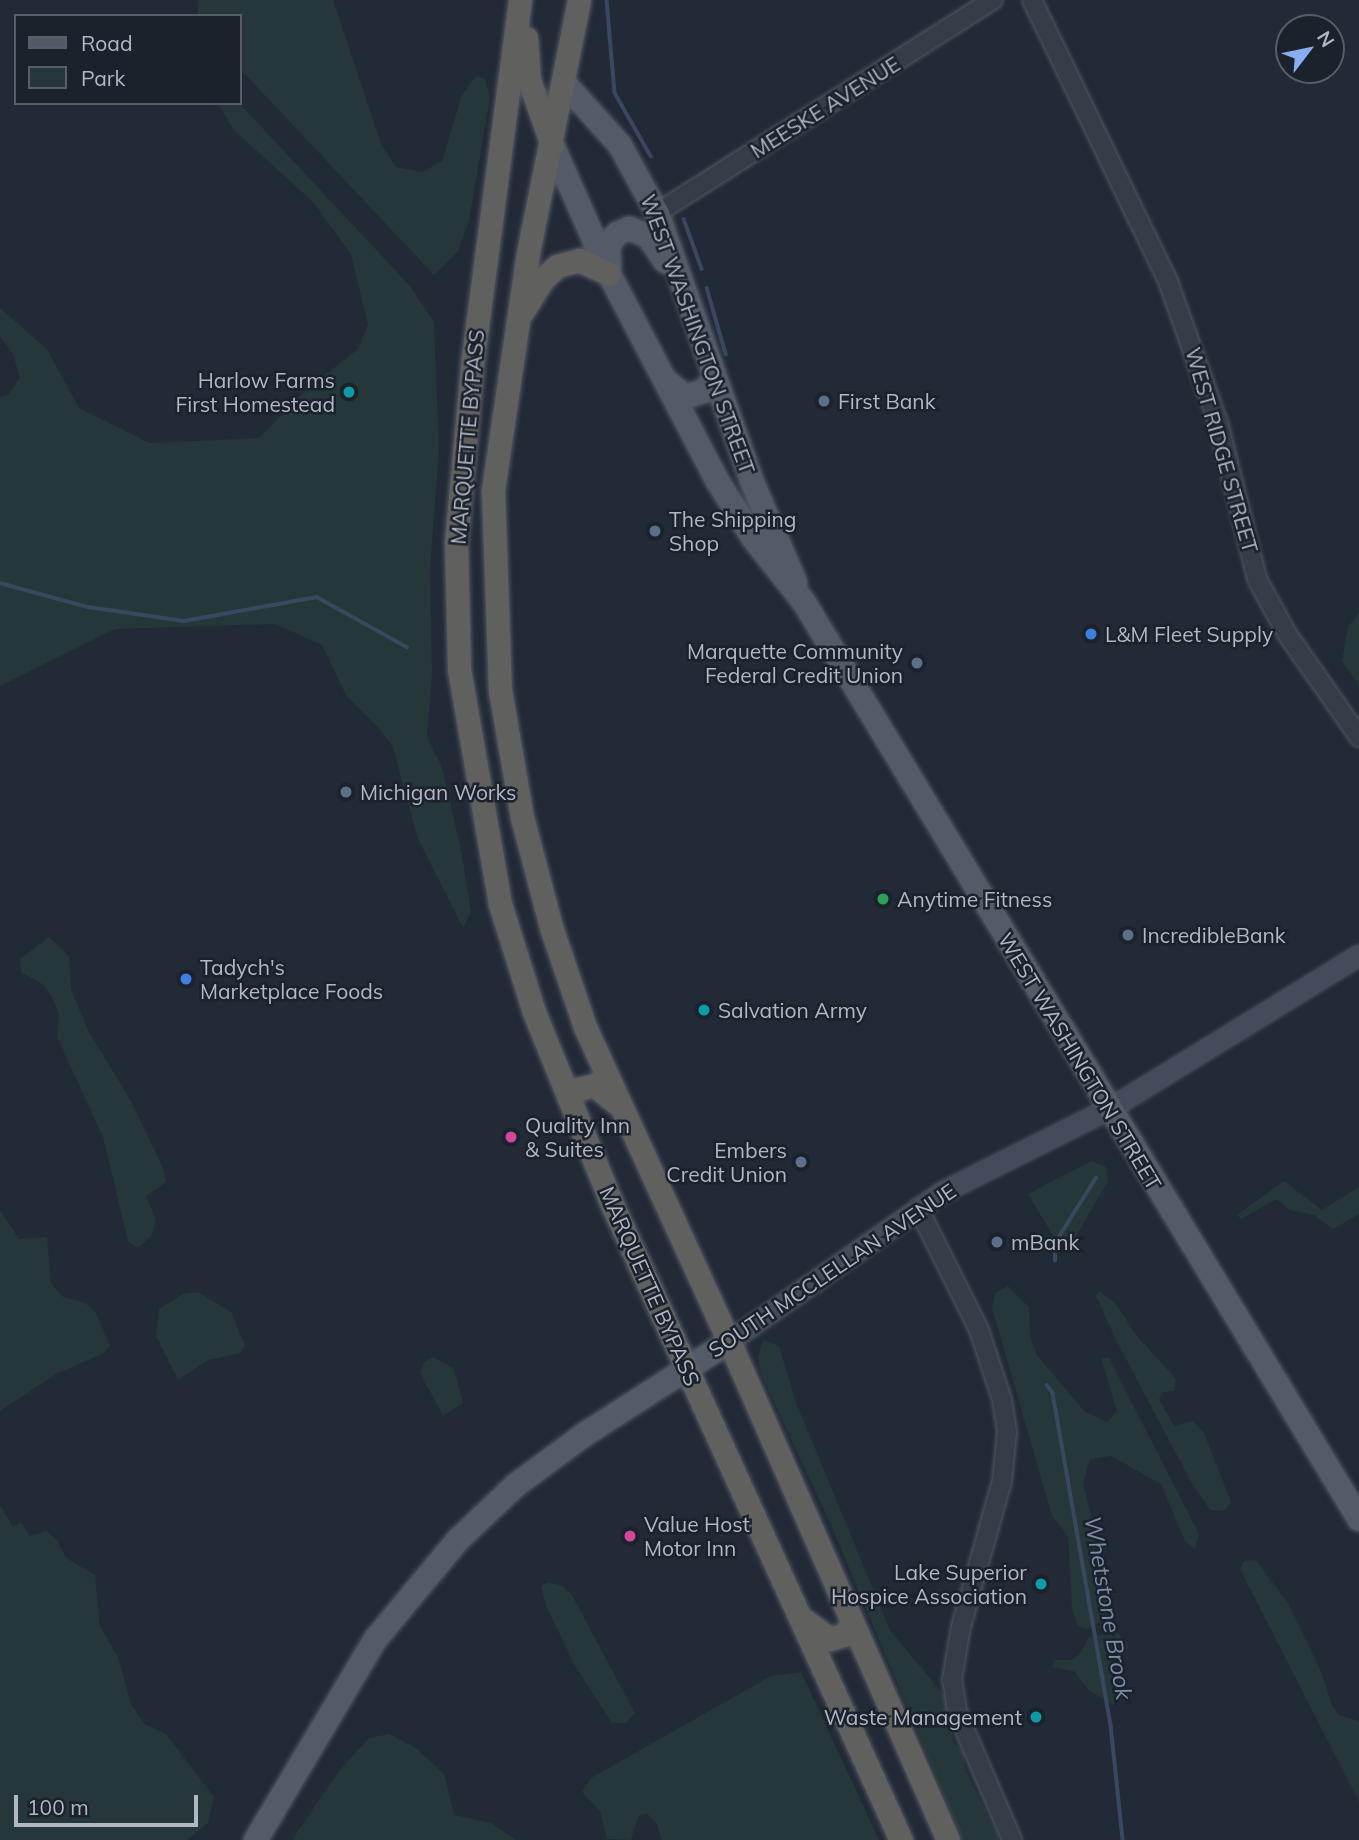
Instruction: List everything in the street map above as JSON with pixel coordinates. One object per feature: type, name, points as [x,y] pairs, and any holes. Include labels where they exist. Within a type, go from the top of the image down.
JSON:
[{"type":"highway","name":"MARQUETTE BYPASS","points":[[520,0],[460,465],[456,543],[459,669],[500,904],[534,1012],[611,1202],[901,1840]]},
{"type":"highway","points":[[528,0],[529,80],[552,145]]},
{"type":"highway","name":"MARQUETTE BYPASS","points":[[579,0],[517,323],[494,491],[499,690],[522,817],[551,927],[584,1027],[729,1341],[948,1840]]},
{"type":"highway","points":[[517,323],[537,287],[557,266],[579,260],[610,275]]},
{"type":"highway","points":[[569,1098],[578,1089],[594,1085],[623,1111]]},
{"type":"highway","points":[[801,1618],[830,1639],[844,1635],[853,1624]]},
{"type":"main road","name":"WEST WASHINGTON STREET","points":[[565,84],[620,144],[657,213],[751,480],[803,601]]},
{"type":"main road","name":"WEST WASHINGTON STREET","points":[[552,145],[610,275],[658,372],[753,538],[803,601],[1359,1519]]},
{"type":"main road","points":[[610,275],[608,244],[617,233],[636,228],[648,236],[683,286]]},
{"type":"main road","points":[[658,372],[685,396],[702,391],[715,379]]},
{"type":"main road","name":"SOUTH MCCLELLAN AVENUE","points":[[254,1840],[374,1640],[458,1539],[525,1478],[729,1341],[918,1208],[1110,1108],[1359,955]]},
{"type":"street","name":"MEESKE AVENUE","points":[[657,213],[993,0]]},
{"type":"street","name":"WEST RIDGE STREET","points":[[1032,0],[1179,308],[1218,422],[1257,579],[1282,625],[1359,737]]},
{"type":"street","points":[[918,1208],[979,1330],[1002,1400],[1007,1432],[1002,1481],[957,1640],[952,1679],[957,1712],[1012,1840]]},
{"type":"green space","points":[[198,0],[333,0],[381,144],[396,167],[422,172],[442,161],[462,95],[476,76],[485,79],[490,97],[469,221],[458,251],[434,275],[242,71],[242,14],[198,14]]},
{"type":"green space","points":[[218,105],[241,105],[410,286],[434,322],[439,450],[430,568],[432,673],[427,737],[442,767],[462,855],[471,912],[463,928],[418,839],[393,748],[381,730],[346,695],[322,645],[275,624],[115,629],[0,686],[0,397],[8,395],[20,378],[13,354],[0,336],[0,308],[47,349],[79,408],[150,443],[259,438],[307,389],[358,349],[368,325],[351,254],[314,203],[235,131]]},
{"type":"green space","points":[[1359,612],[1359,685],[1342,661],[1348,627]]},
{"type":"green space","points":[[49,937],[69,956],[71,990],[89,1032],[132,1103],[162,1166],[166,1182],[146,1196],[156,1220],[152,1235],[138,1248],[128,1241],[103,1137],[57,1037],[59,1014],[52,997],[44,985],[21,972],[20,959]]},
{"type":"green space","points":[[1091,1161],[1106,1167],[1108,1181],[1075,1238],[1053,1236],[1028,1194]]},
{"type":"green space","points":[[1284,1181],[1322,1210],[1359,1187],[1359,1214],[1333,1229],[1314,1215],[1290,1210],[1276,1199],[1241,1219],[1237,1215]]},
{"type":"green space","points":[[0,1210],[19,1239],[47,1237],[51,1283],[63,1297],[85,1303],[95,1312],[110,1345],[104,1353],[56,1374],[0,1411]]},
{"type":"green space","points":[[1008,1286],[1029,1307],[1030,1336],[1037,1355],[1084,1411],[1107,1422],[1117,1411],[1101,1358],[1109,1358],[1199,1534],[1195,1549],[1185,1541],[1161,1484],[1111,1456],[1090,1459],[1083,1483],[1108,1584],[1109,1606],[1103,1621],[1086,1629],[1078,1626],[1072,1610],[1068,1536],[1052,1516],[992,1308],[995,1293]]},
{"type":"green space","points":[[1099,1291],[1116,1304],[1136,1335],[1176,1379],[1174,1391],[1164,1392],[1159,1399],[1174,1426],[1193,1421],[1204,1433],[1231,1502],[1224,1511],[1210,1510],[1190,1480],[1117,1342],[1096,1296]]},
{"type":"green space","points":[[198,1292],[231,1312],[245,1345],[241,1353],[208,1360],[178,1380],[156,1336],[159,1309],[183,1294]]},
{"type":"green space","points":[[763,1340],[779,1346],[795,1400],[890,1630],[948,1700],[953,1742],[963,1751],[966,1771],[1000,1840],[963,1840],[831,1525],[761,1374],[758,1356]]},
{"type":"green space","points":[[433,1357],[454,1369],[463,1403],[443,1416],[420,1373],[424,1362]]},
{"type":"green space","points":[[0,1505],[13,1527],[21,1522],[30,1536],[46,1531],[57,1540],[66,1558],[95,1575],[100,1626],[118,1657],[131,1704],[144,1724],[166,1734],[214,1797],[208,1823],[187,1840],[0,1840]]},
{"type":"green space","points":[[1256,1560],[1288,1603],[1320,1669],[1332,1705],[1339,1715],[1359,1721],[1359,1802],[1240,1569],[1244,1561]]},
{"type":"green space","points":[[548,1582],[563,1586],[572,1595],[635,1713],[626,1723],[612,1723],[574,1664],[546,1606],[541,1586]]},
{"type":"green space","points":[[1118,1633],[1129,1646],[1116,1670],[1114,1705],[1088,1690],[1074,1671],[1052,1667],[1054,1660],[1071,1660],[1079,1655],[1089,1637]]},
{"type":"green space","points":[[801,1672],[879,1840],[662,1840],[656,1822],[647,1813],[638,1817],[631,1840],[607,1839],[600,1811],[582,1792],[591,1778],[771,1676]]},
{"type":"green space","points":[[389,1734],[416,1748],[444,1774],[454,1815],[491,1823],[516,1840],[292,1840],[338,1772],[369,1738]]},
{"type":"waterway","points":[[607,0],[615,93],[651,156]]},
{"type":"waterway","points":[[684,219],[702,269]]},
{"type":"waterway","points":[[707,288],[726,354]]},
{"type":"waterway","name":"Whetstone Brook","points":[[0,583],[88,607],[184,621],[317,597],[407,647]]},
{"type":"waterway","name":"Whetstone Brook","points":[[1055,1261],[1055,1243],[1096,1178]]},
{"type":"waterway","name":"Whetstone Brook","points":[[1047,1385],[1053,1393],[1111,1725],[1123,1840]]},
{"type":"place","name":"Harlow Farms First Homestead","points":[[349,392]]},
{"type":"place","name":"First Bank","points":[[824,401]]},
{"type":"place","name":"The Shipping Shop","points":[[655,531]]},
{"type":"place","name":"L&M Fleet Supply","points":[[1091,634]]},
{"type":"place","name":"Marquette Community Federal Credit Union","points":[[917,663]]},
{"type":"place","name":"Michigan Works","points":[[346,792]]},
{"type":"place","name":"Anytime Fitness","points":[[883,899]]},
{"type":"place","name":"IncredibleBank","points":[[1128,935]]},
{"type":"place","name":"Tadych's Marketplace Foods","points":[[186,979]]},
{"type":"place","name":"Salvation Army","points":[[704,1010]]},
{"type":"place","name":"Quality Inn & Suites","points":[[511,1137]]},
{"type":"place","name":"Embers Credit Union","points":[[801,1162]]},
{"type":"place","name":"mBank","points":[[997,1242]]},
{"type":"place","name":"Value Host Motor Inn","points":[[630,1536]]},
{"type":"place","name":"Lake Superior Hospice Association","points":[[1041,1584]]},
{"type":"place","name":"Waste Management","points":[[1036,1717]]}]
